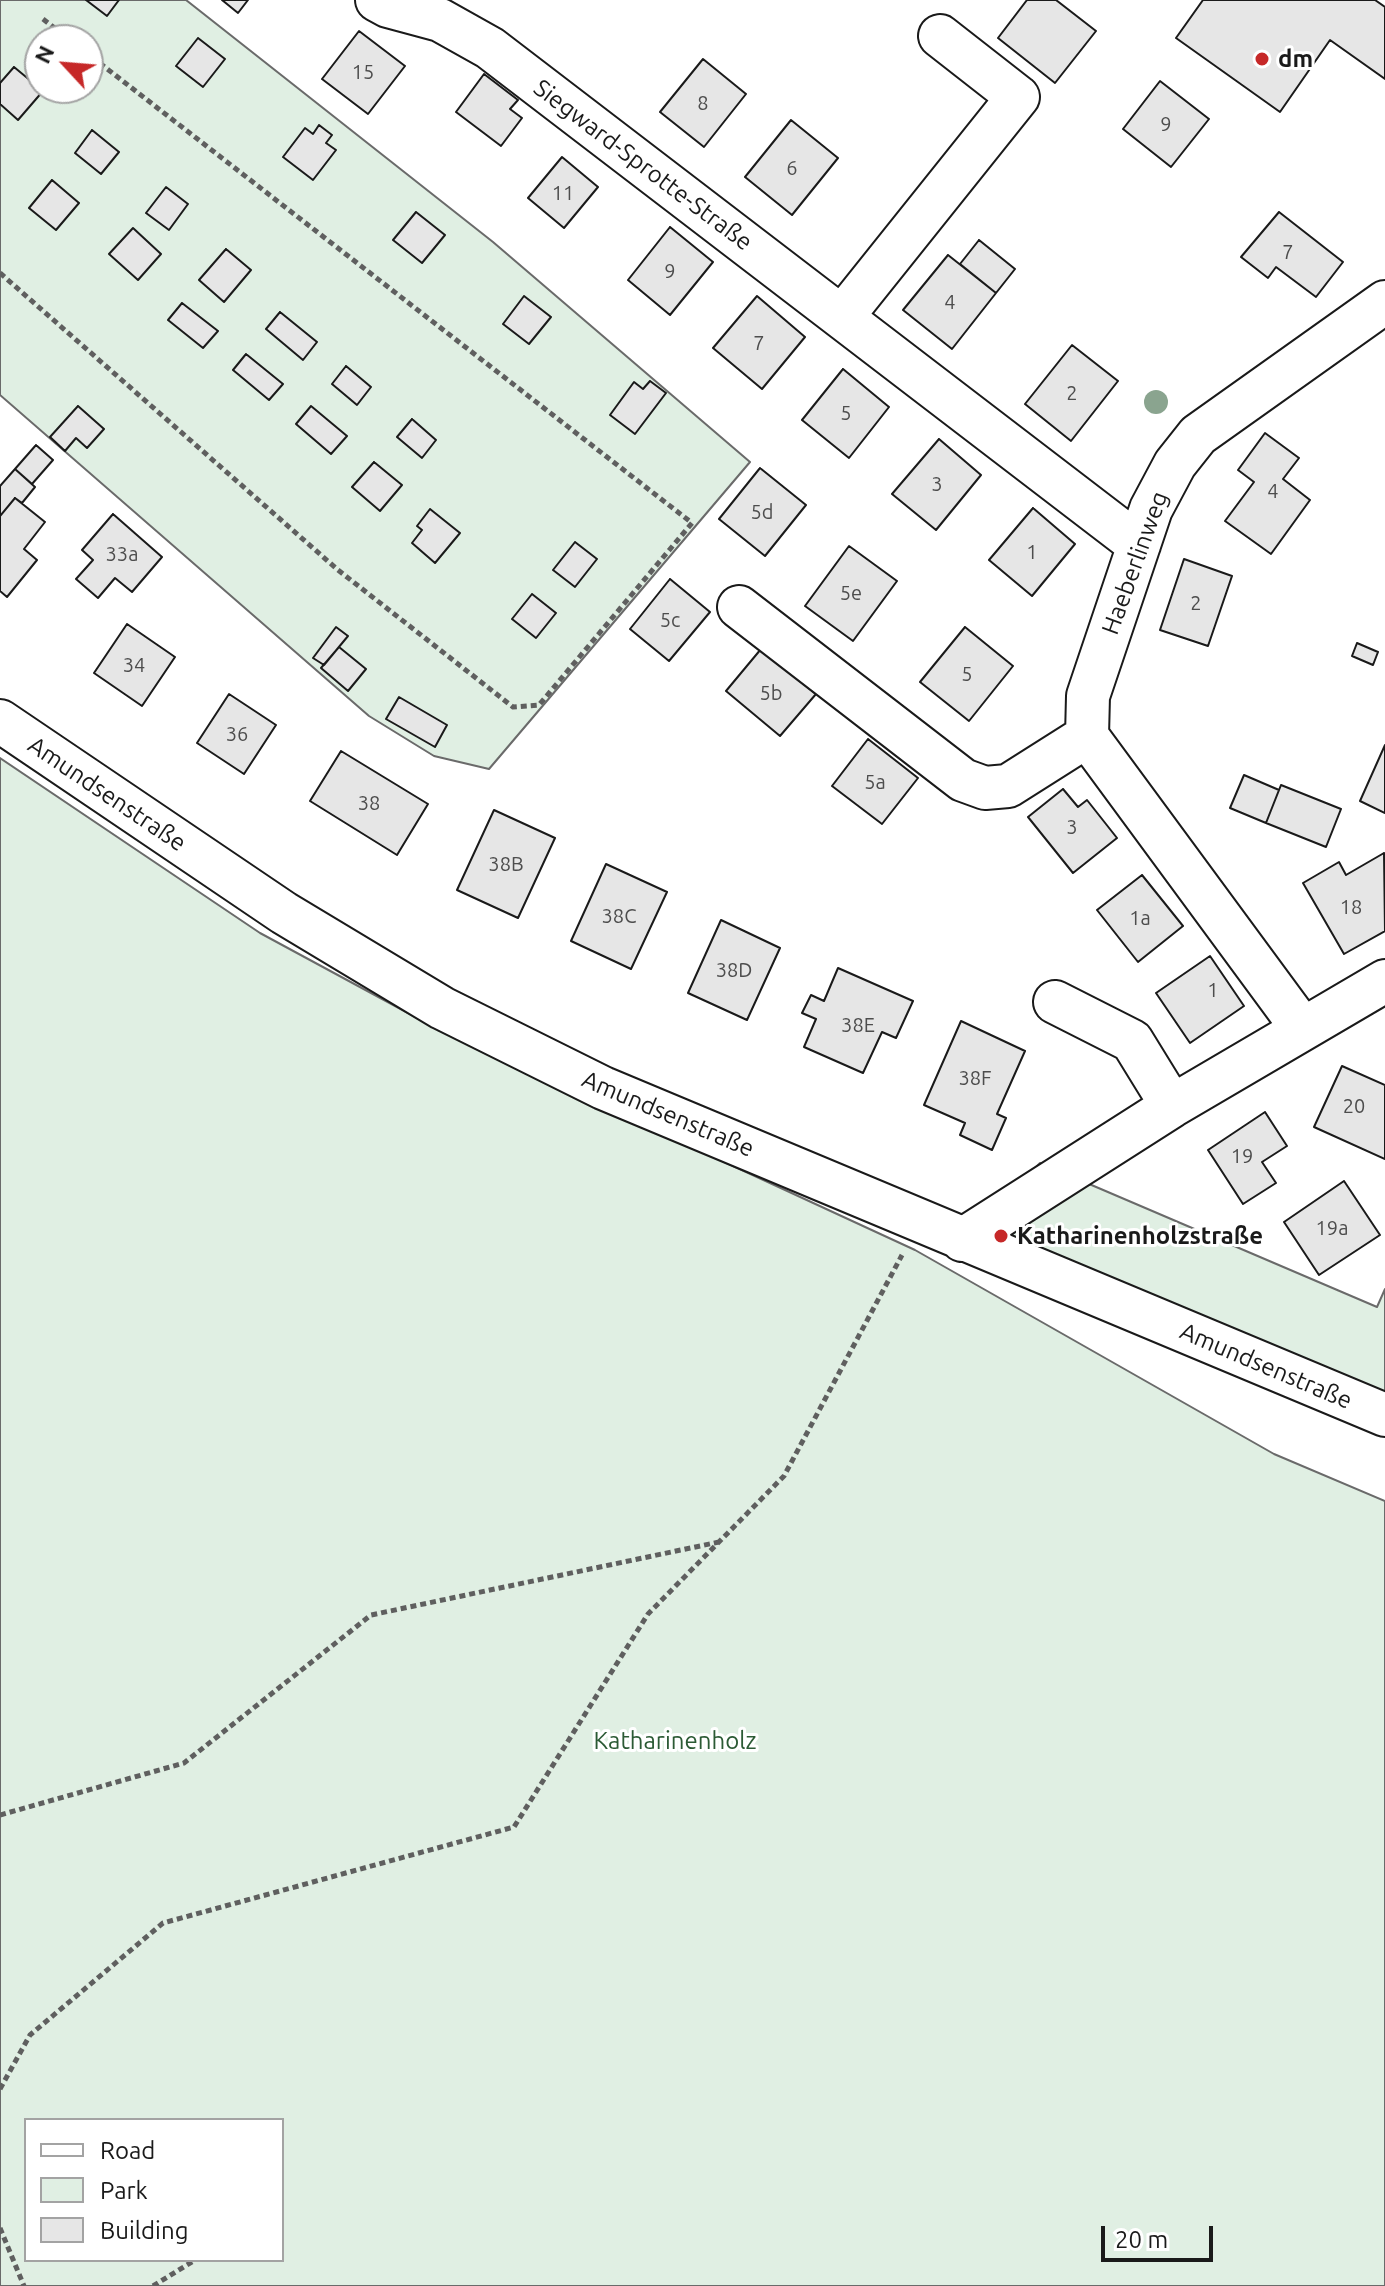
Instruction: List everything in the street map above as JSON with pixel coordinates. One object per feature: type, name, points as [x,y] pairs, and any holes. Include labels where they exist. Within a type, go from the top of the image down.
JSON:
[{"type":"street","name":"Siegward-Sprotte-Straße","points":[[377,0],[388,6],[444,10],[1139,545]]},
{"type":"street","points":[[842,317],[1018,97],[940,36]]},
{"type":"street","name":"Haeberlinweg","points":[[1087,736],[1088,696],[1151,509],[1175,464],[1198,435],[1385,302]]},
{"type":"street","points":[[739,607],[963,780],[985,788],[1008,786],[1087,736],[1302,1028]]},
{"type":"street","name":"Amundsenstraße","points":[[0,721],[284,913],[442,1008],[603,1088],[1385,1415]]},
{"type":"street","points":[[962,1240],[1172,1106],[1385,981]]},
{"type":"street","points":[[1055,1002],[1132,1041],[1172,1106]]},
{"type":"path","points":[[43,19],[49,24]]},
{"type":"path","points":[[0,273],[338,570],[513,707],[539,705],[692,523],[104,66]]},
{"type":"path","points":[[0,2089],[30,2035],[163,1923],[514,1827],[648,1614],[784,1476],[920,1222]]},
{"type":"path","points":[[0,1815],[184,1763],[371,1615],[720,1542]]},
{"type":"path","points":[[0,2228],[24,2286]]},
{"type":"path","points":[[153,2286],[192,2262]]},
{"type":"green space","points":[[0,0],[186,0],[493,242],[750,462],[489,769],[434,756],[369,716],[0,395]]},
{"type":"green space","name":"Katharinenholz","points":[[0,758],[260,933],[445,1033],[915,1250],[1274,1454],[1385,1501],[1385,2286],[0,2286]]},
{"type":"green space","points":[[1040,1163],[1377,1307],[1385,1289],[1385,1415],[962,1240]]},
{"type":"building","points":[[86,0],[119,0],[107,16]]},
{"type":"building","points":[[222,0],[248,0],[238,13]]},
{"type":"building","points":[[1027,0],[1056,0],[1096,31],[1055,83],[998,38]]},
{"type":"building","name":"dm","points":[[1203,0],[1375,0],[1385,7],[1385,79],[1330,40],[1280,112],[1176,38]]},
{"type":"building","points":[[359,31],[405,66],[368,114],[322,79]]},
{"type":"building","points":[[198,38],[225,59],[203,87],[176,66]]},
{"type":"building","points":[[703,59],[746,94],[704,147],[660,112]]},
{"type":"building","points":[[14,67],[24,75],[24,104],[32,104],[18,120],[0,104],[0,83]]},
{"type":"building","points":[[484,74],[518,100],[510,109],[522,118],[501,146],[456,112]]},
{"type":"building","points":[[1160,81],[1209,119],[1171,167],[1123,129]]},
{"type":"building","points":[[791,120],[838,158],[792,215],[745,177]]},
{"type":"building","points":[[319,125],[332,135],[326,143],[336,150],[313,180],[283,157],[305,128],[313,134]]},
{"type":"building","points":[[92,130],[119,152],[101,174],[75,153]]},
{"type":"building","points":[[562,157],[598,187],[564,228],[528,198]]},
{"type":"building","points":[[52,180],[79,203],[56,230],[29,208]]},
{"type":"building","points":[[166,187],[188,204],[169,230],[146,213]]},
{"type":"building","points":[[416,212],[445,235],[422,263],[393,240]]},
{"type":"building","points":[[1279,212],[1343,262],[1316,297],[1276,267],[1268,278],[1241,257]]},
{"type":"building","points":[[670,227],[713,262],[670,315],[628,280]]},
{"type":"building","points":[[133,228],[161,254],[138,280],[109,254]]},
{"type":"building","points":[[979,240],[1015,269],[996,293],[960,264]]},
{"type":"building","points":[[226,249],[251,270],[224,302],[199,280]]},
{"type":"building","points":[[948,255],[996,293],[952,349],[903,310]]},
{"type":"building","points":[[524,296],[551,317],[529,344],[503,324]]},
{"type":"building","points":[[757,296],[805,337],[762,389],[713,348]]},
{"type":"building","points":[[182,303],[218,331],[203,348],[168,320]]},
{"type":"building","points":[[280,312],[317,342],[303,360],[266,329]]},
{"type":"building","points":[[1072,345],[1118,381],[1071,441],[1025,404]]},
{"type":"building","points":[[246,354],[283,384],[269,400],[233,370]]},
{"type":"building","points":[[346,366],[371,387],[357,405],[332,384]]},
{"type":"building","points":[[843,369],[889,407],[849,458],[802,420]]},
{"type":"building","points":[[650,381],[666,393],[635,434],[610,415],[634,382],[643,389]]},
{"type":"building","points":[[78,406],[104,429],[87,448],[76,438],[65,451],[50,437]]},
{"type":"building","points":[[311,406],[347,436],[331,454],[296,424]]},
{"type":"building","points":[[412,419],[436,440],[422,458],[397,437]]},
{"type":"building","points":[[1265,433],[1299,458],[1283,479],[1310,500],[1271,554],[1225,521],[1254,482],[1238,470]]},
{"type":"building","points":[[939,439],[981,475],[936,530],[892,494]]},
{"type":"building","points":[[36,445],[53,460],[32,484],[15,469]]},
{"type":"building","points":[[374,462],[402,485],[380,511],[352,487]]},
{"type":"building","points":[[760,468],[806,505],[765,556],[719,519]]},
{"type":"building","points":[[15,469],[35,487],[22,503],[15,498],[0,516],[0,486]]},
{"type":"building","points":[[15,498],[45,522],[24,549],[37,560],[7,597],[0,591],[0,516]]},
{"type":"building","points":[[1033,508],[1075,544],[1032,596],[989,560]]},
{"type":"building","points":[[430,509],[460,533],[435,563],[412,543],[422,530],[417,526]]},
{"type":"building","points":[[113,514],[162,557],[132,592],[115,578],[98,598],[76,579],[93,560],[82,550]]},
{"type":"building","points":[[575,542],[597,559],[575,587],[553,570]]},
{"type":"building","points":[[849,546],[897,581],[853,641],[805,606]]},
{"type":"building","points":[[1184,559],[1232,576],[1208,646],[1160,630]]},
{"type":"building","points":[[670,579],[710,612],[669,661],[630,629]]},
{"type":"building","points":[[532,594],[556,613],[536,638],[512,619]]},
{"type":"building","points":[[127,624],[175,657],[142,706],[94,673]]},
{"type":"building","points":[[336,627],[348,636],[324,665],[313,658]]},
{"type":"building","points":[[965,627],[1013,666],[969,721],[920,682]]},
{"type":"building","points":[[1357,643],[1378,652],[1373,665],[1352,656]]},
{"type":"building","points":[[339,647],[366,669],[348,691],[321,668]]},
{"type":"building","points":[[761,649],[816,694],[780,736],[726,691]]},
{"type":"building","points":[[229,694],[276,725],[244,774],[197,743]]},
{"type":"building","points":[[399,697],[447,725],[435,747],[386,719]]},
{"type":"building","points":[[868,739],[918,778],[882,824],[832,786]]},
{"type":"building","points":[[1385,745],[1385,813],[1360,801]]},
{"type":"building","points":[[341,751],[428,804],[397,855],[310,801]]},
{"type":"building","points":[[1244,775],[1279,790],[1266,823],[1230,808]]},
{"type":"building","points":[[1281,785],[1341,809],[1326,847],[1266,823]]},
{"type":"building","points":[[1063,789],[1078,807],[1087,800],[1117,838],[1073,873],[1028,817]]},
{"type":"building","points":[[494,810],[555,838],[518,918],[457,890]]},
{"type":"building","points":[[1384,853],[1385,931],[1344,954],[1303,883],[1339,862],[1346,875]]},
{"type":"building","points":[[606,864],[667,892],[631,969],[571,941]]},
{"type":"building","points":[[1142,875],[1183,926],[1138,962],[1097,910]]},
{"type":"building","points":[[721,920],[780,948],[747,1020],[688,993]]},
{"type":"building","points":[[1210,956],[1244,1006],[1190,1043],[1156,993]]},
{"type":"building","points":[[838,968],[913,1001],[896,1038],[882,1032],[863,1073],[804,1047],[816,1019],[802,1013],[811,995],[824,1001]]},
{"type":"building","points":[[961,1021],[1025,1051],[997,1114],[1006,1118],[992,1150],[960,1135],[965,1123],[924,1105]]},
{"type":"building","points":[[1342,1066],[1385,1085],[1385,1159],[1314,1127]]},
{"type":"building","points":[[1265,1112],[1287,1146],[1262,1162],[1276,1183],[1243,1204],[1208,1150]]},
{"type":"building","points":[[1344,1181],[1380,1235],[1319,1275],[1284,1222]]},
{"type":"place","name":"dm","points":[[1262,59]]},
{"type":"place","name":"Katharinenholzstraße","points":[[1001,1236]]}]
